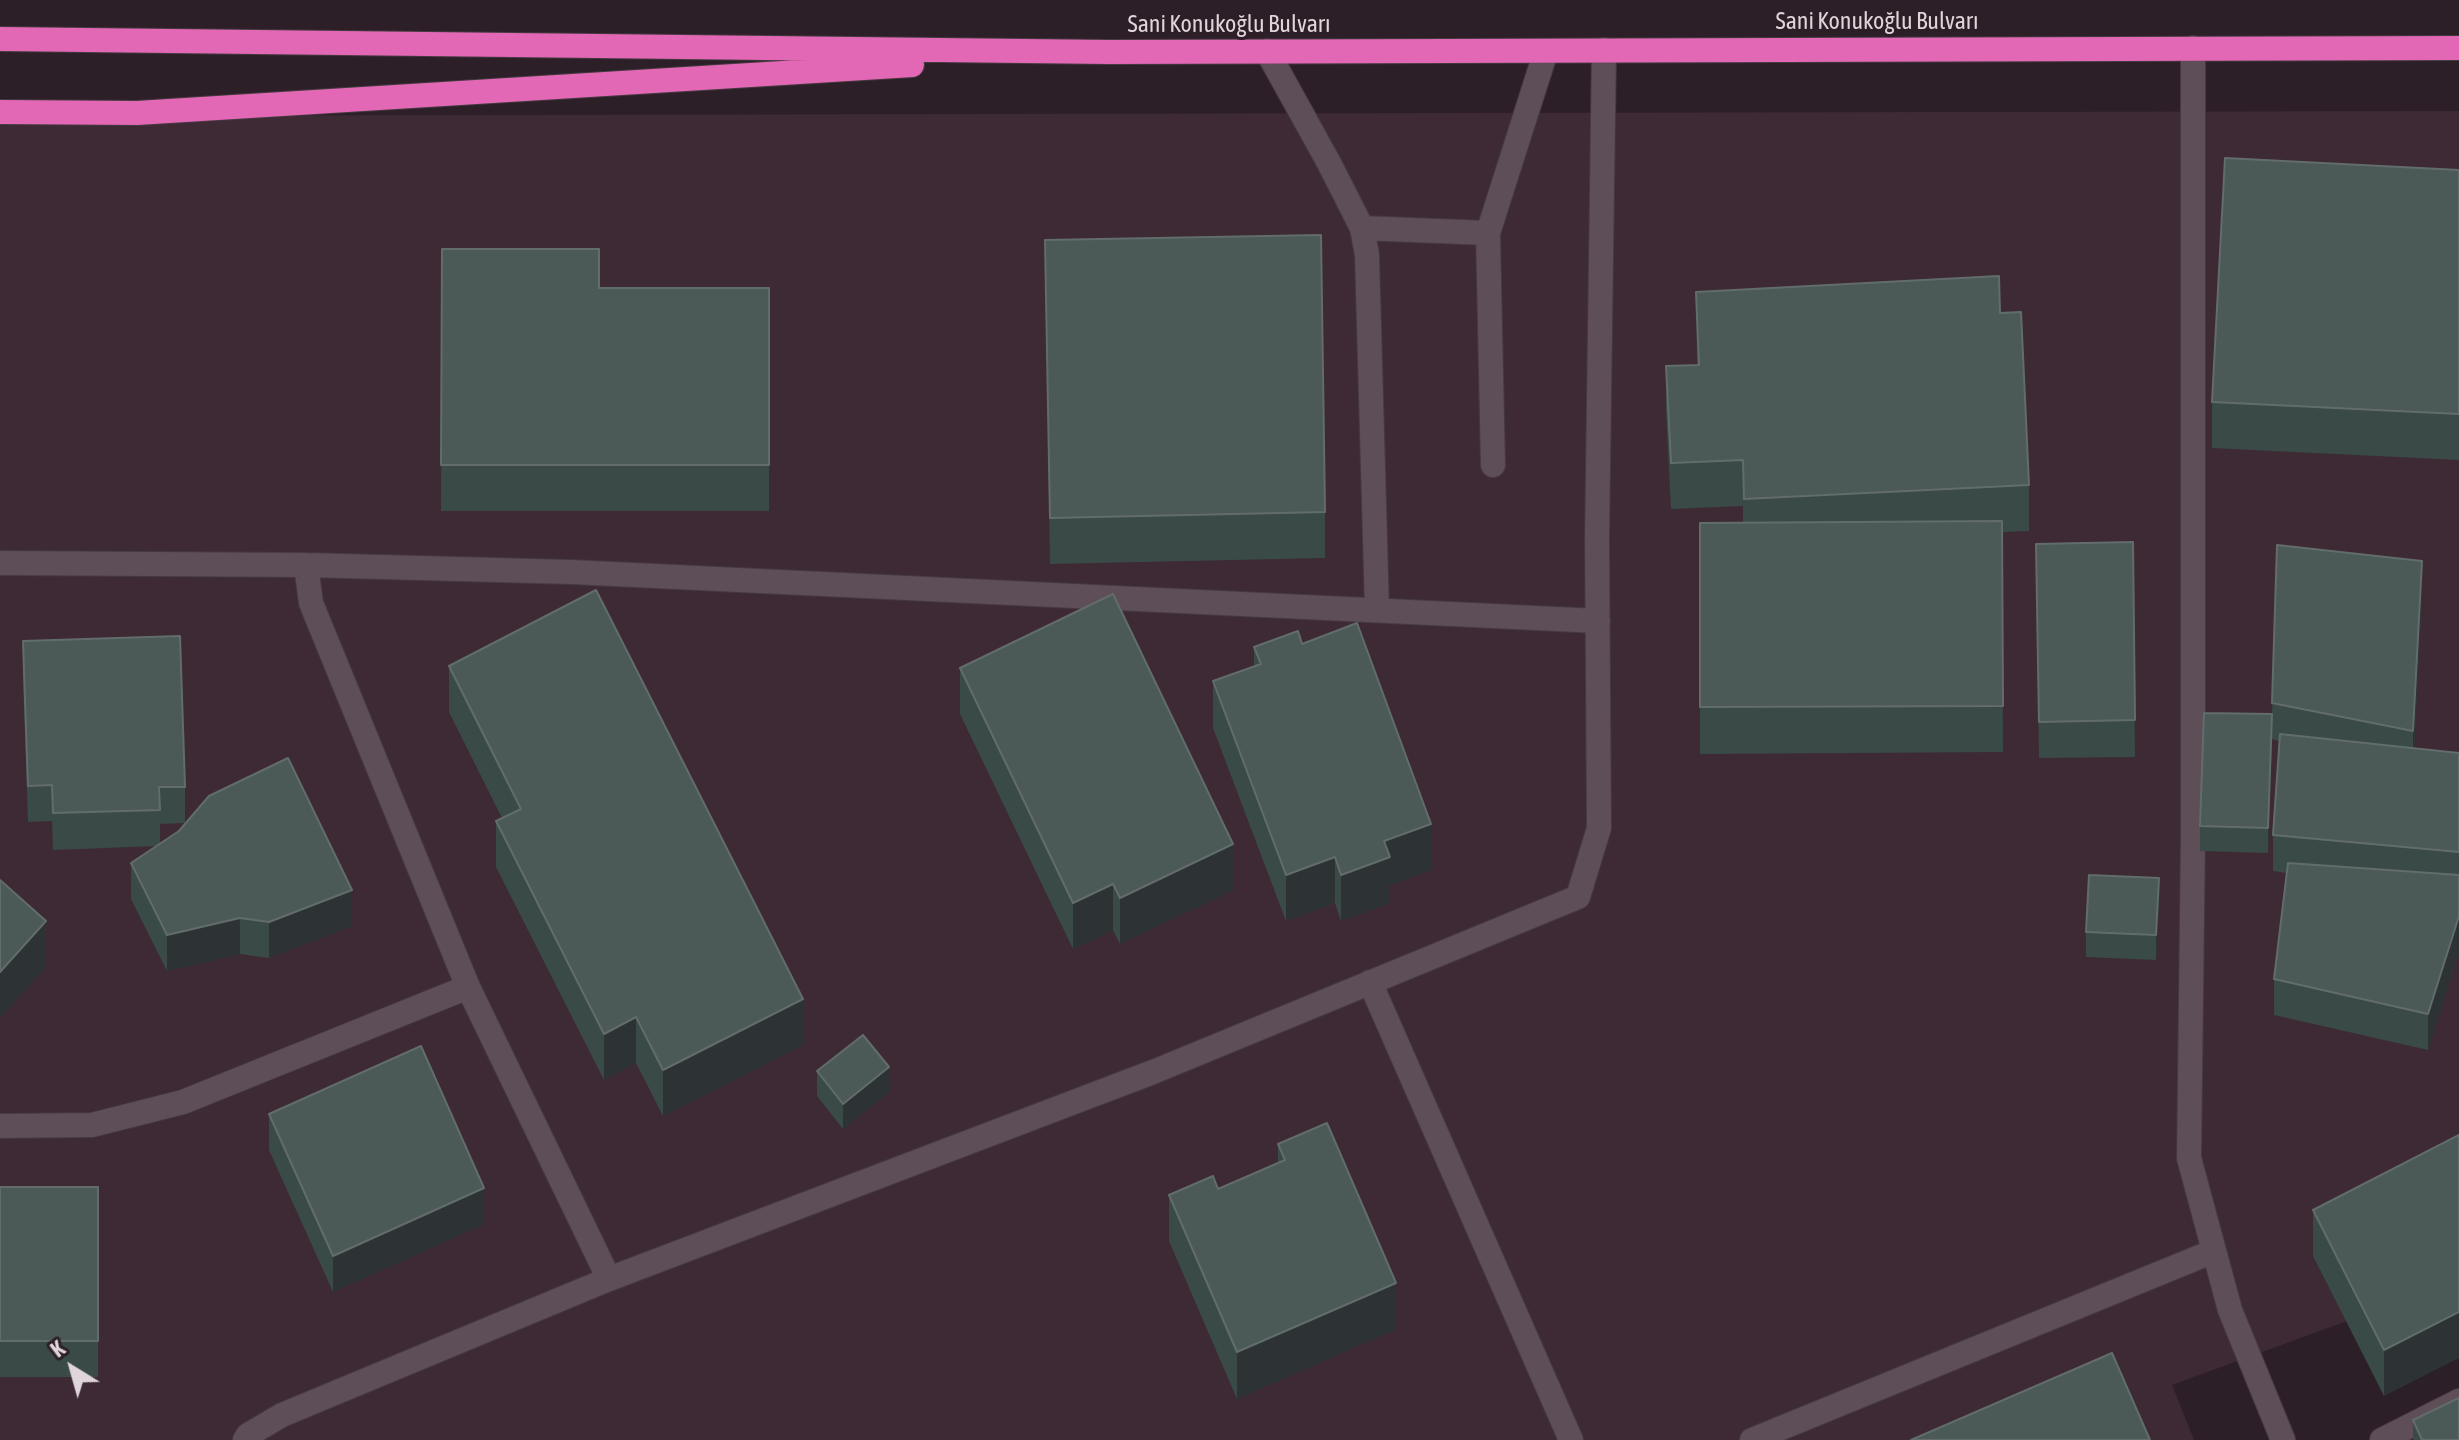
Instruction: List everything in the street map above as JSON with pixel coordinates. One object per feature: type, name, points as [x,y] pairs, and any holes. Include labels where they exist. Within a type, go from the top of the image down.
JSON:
[{"type":"highway","name":"Sani Konukoğlu Bulvarı","points":[[0,39],[1109,52],[2459,48]]},
{"type":"highway","points":[[0,112],[137,113],[1109,52]]},
{"type":"street","points":[[2193,48],[2193,836],[2189,1158],[2230,1310],[2283,1440]]},
{"type":"street","points":[[245,1440],[248,1435],[282,1415],[609,1279],[1153,1072],[1578,897],[1599,828],[1597,539],[1604,50]]},
{"type":"street","points":[[1267,51],[1362,228],[1367,255],[1377,610]]},
{"type":"street","points":[[1493,465],[1488,233],[1546,51]]},
{"type":"street","points":[[1362,228],[1488,233]]},
{"type":"street","points":[[0,563],[306,565],[571,572],[1598,621]]},
{"type":"street","points":[[306,565],[311,603],[468,987],[609,1279]]},
{"type":"street","points":[[1370,982],[1571,1440]]},
{"type":"street","points":[[0,1126],[92,1125],[183,1102],[468,987]]},
{"type":"street","points":[[1752,1440],[2214,1251]]},
{"type":"street","points":[[2382,1440],[2459,1401]]},
{"type":"shaded area","points":[[2459,111],[2459,1280],[2172,1385],[2194,1440],[0,1440],[0,116]]},
{"type":"building","points":[[2225,158],[2459,170],[2459,414],[2212,402]]},
{"type":"building","points":[[1321,235],[1325,512],[1050,518],[1045,240]]},
{"type":"building","points":[[442,249],[599,249],[599,288],[769,288],[769,465],[441,465]]},
{"type":"building","points":[[1999,276],[2000,313],[2021,312],[2029,485],[1744,499],[1743,460],[1671,463],[1666,366],[1699,365],[1696,292]]},
{"type":"building","points":[[2002,521],[2003,706],[1700,707],[1700,523]]},
{"type":"building","points":[[2133,542],[2135,720],[2039,722],[2036,544]]},
{"type":"building","points":[[2277,545],[2422,561],[2413,731],[2272,703]]},
{"type":"building","points":[[596,590],[803,999],[663,1070],[636,1017],[604,1034],[496,821],[521,809],[449,666]]},
{"type":"building","points":[[1113,594],[1233,844],[1120,898],[1113,884],[1073,903],[960,668]]},
{"type":"building","points":[[1357,623],[1431,824],[1384,841],[1390,857],[1341,875],[1335,857],[1286,875],[1213,681],[1261,664],[1254,647],[1298,631],[1302,644]]},
{"type":"building","points":[[180,636],[185,787],[159,787],[160,810],[53,813],[52,785],[28,786],[23,641]]},
{"type":"building","points":[[2204,713],[2272,714],[2268,828],[2200,826]]},
{"type":"building","points":[[2280,734],[2459,753],[2459,852],[2273,835]]},
{"type":"building","points":[[288,758],[352,890],[269,922],[240,918],[167,935],[131,863],[179,831],[209,796]]},
{"type":"building","points":[[2288,863],[2459,875],[2459,916],[2428,1014],[2274,979]]},
{"type":"building","points":[[2089,875],[2159,878],[2156,935],[2086,932]]},
{"type":"building","points":[[0,880],[46,921],[0,972]]},
{"type":"building","points":[[863,1035],[889,1067],[843,1104],[817,1071]]},
{"type":"building","points":[[421,1046],[484,1188],[333,1256],[269,1114]]},
{"type":"building","points":[[1327,1123],[1396,1283],[1237,1352],[1169,1195],[1213,1176],[1218,1189],[1285,1160],[1278,1144]]},
{"type":"building","points":[[2459,1135],[2459,1312],[2384,1350],[2313,1210]]},
{"type":"building","points":[[0,1187],[98,1187],[98,1341],[0,1341]]},
{"type":"building","points":[[2112,1353],[2150,1440],[1911,1440]]},
{"type":"building","points":[[2459,1398],[2459,1440],[2422,1440],[2413,1420]]}]
